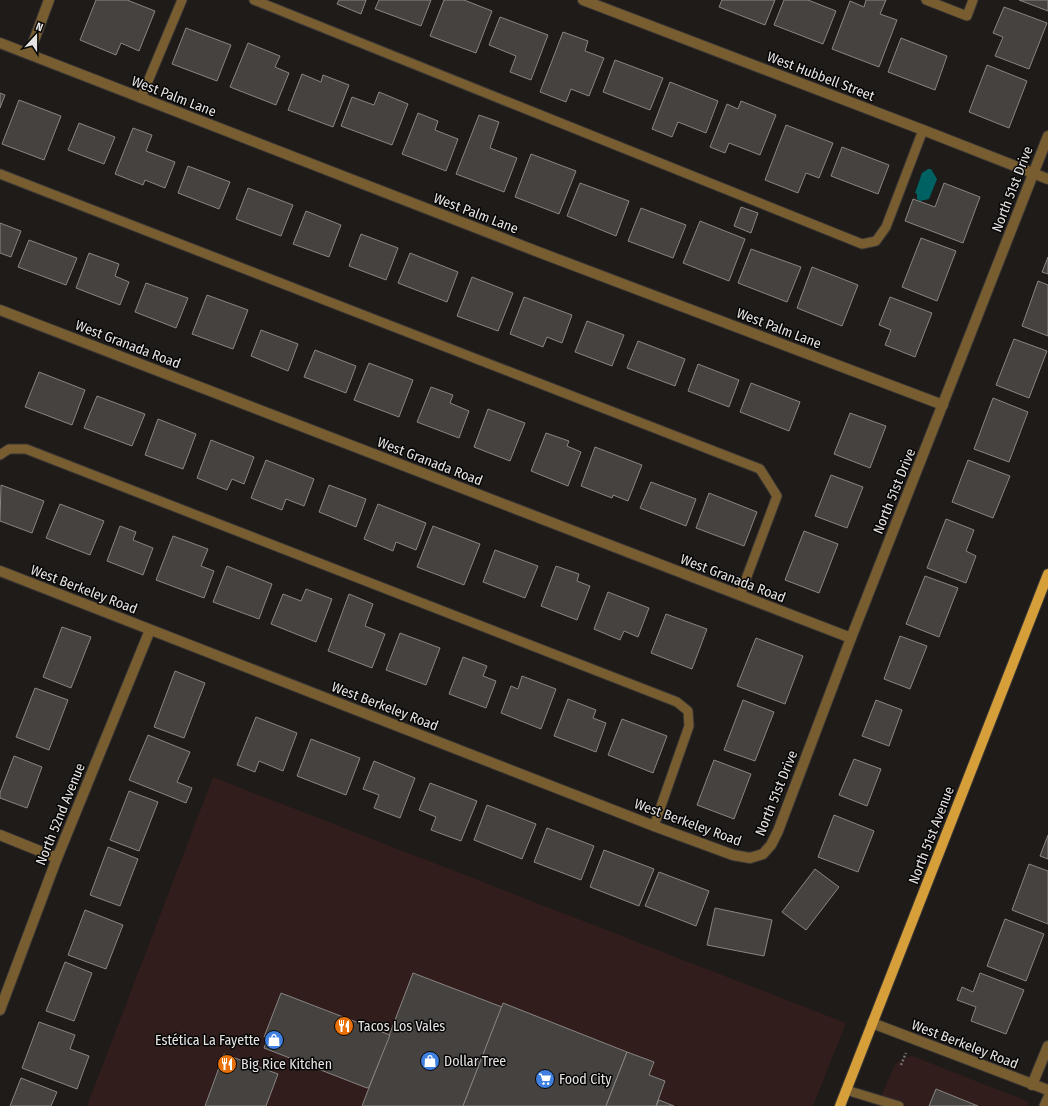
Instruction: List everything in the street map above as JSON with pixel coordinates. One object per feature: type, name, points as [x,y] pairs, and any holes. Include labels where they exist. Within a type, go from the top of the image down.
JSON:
[{"type":"main road","name":"North 51st Avenue","points":[[840,1106],[1048,574]]},
{"type":"street","points":[[29,54],[50,0]]},
{"type":"street","name":"West Hubbell Street","points":[[583,0],[1048,179]]},
{"type":"street","name":"West Palm Lane","points":[[0,44],[541,253],[943,405]]},
{"type":"street","name":"North 51st Drive","points":[[763,854],[771,846],[778,831],[851,638],[1048,136]]},
{"type":"street","name":"West Granada Road","points":[[0,310],[851,638]]},
{"type":"street","name":"West Berkeley Road","points":[[0,571],[654,826],[733,855],[750,858],[763,854]]},
{"type":"street","name":"North 52nd Avenue","points":[[0,1010],[57,858],[150,630]]},
{"type":"street","points":[[0,835],[57,858]]},
{"type":"street","name":"West Berkeley Road","points":[[872,1023],[1048,1090]]},
{"type":"street","points":[[1032,1085],[1048,1046]]},
{"type":"lane","points":[[141,98],[182,0]]},
{"type":"lane","points":[[254,0],[862,244],[876,241],[886,227],[923,130]]},
{"type":"lane","points":[[926,0],[967,16],[973,0]]},
{"type":"lane","points":[[0,174],[760,469],[777,496],[740,595]]},
{"type":"lane","points":[[0,456],[9,449],[26,449],[677,702],[688,711],[690,726],[654,826]]},
{"type":"lane","points":[[846,1090],[899,1106]]},
{"type":"lane","points":[[1044,1106],[1048,1097]]},
{"type":"shaded area","points":[[213,777],[846,1023],[813,1106],[87,1106]]},
{"type":"shaded area","points":[[911,1056],[1029,1102],[1027,1106],[877,1106],[894,1066],[899,1061]]},
{"type":"water","points":[[928,169],[931,169],[937,179],[929,199],[920,201],[917,199],[917,194],[915,193],[922,173]]},
{"type":"building","points":[[96,0],[127,0],[155,11],[139,51],[121,43],[116,55],[80,40]]},
{"type":"building","points":[[339,0],[366,0],[361,14],[337,4]]},
{"type":"building","points":[[379,0],[431,0],[421,26],[375,9]]},
{"type":"building","points":[[444,0],[464,0],[492,11],[476,53],[430,36]]},
{"type":"building","points":[[722,0],[775,0],[765,25],[719,7]]},
{"type":"building","points":[[784,0],[808,0],[836,11],[823,44],[774,25]]},
{"type":"building","points":[[866,0],[886,0],[880,14],[897,20],[879,67],[832,49],[850,1],[864,7]]},
{"type":"building","points":[[1019,0],[1048,0],[1048,11]]},
{"type":"building","points":[[1004,7],[1047,23],[1029,69],[995,56],[1003,37],[993,33]]},
{"type":"building","points":[[500,17],[548,35],[531,80],[510,72],[516,56],[489,45]]},
{"type":"building","points":[[186,28],[231,45],[217,81],[172,64]]},
{"type":"building","points":[[563,32],[588,41],[585,51],[604,58],[589,96],[571,89],[566,102],[540,92]]},
{"type":"building","points":[[901,38],[947,56],[935,90],[888,72]]},
{"type":"building","points":[[248,43],[280,56],[275,67],[289,73],[276,105],[230,87]]},
{"type":"building","points":[[615,60],[663,78],[650,110],[603,92]]},
{"type":"building","points":[[987,65],[1027,81],[1009,128],[969,112]]},
{"type":"building","points":[[302,74],[321,82],[323,75],[349,85],[333,127],[288,110]]},
{"type":"building","points":[[670,82],[718,101],[706,133],[678,122],[672,137],[652,129]]},
{"type":"building","points":[[379,92],[408,104],[392,145],[341,126],[352,97],[374,105]]},
{"type":"building","points":[[0,93],[5,95],[0,108]]},
{"type":"building","points":[[19,100],[61,116],[44,160],[2,144]]},
{"type":"building","points":[[741,101],[776,115],[760,155],[729,143],[725,153],[710,147],[727,104],[738,109]]},
{"type":"building","points":[[418,113],[438,121],[435,130],[458,139],[446,171],[402,154]]},
{"type":"building","points":[[479,115],[499,122],[490,148],[517,158],[504,192],[456,174]]},
{"type":"building","points":[[79,123],[115,137],[104,164],[68,150]]},
{"type":"building","points":[[786,125],[833,143],[819,178],[806,173],[798,193],[765,180]]},
{"type":"building","points":[[133,128],[152,135],[146,151],[175,162],[165,188],[145,180],[143,185],[115,174]]},
{"type":"building","points":[[842,147],[889,165],[878,194],[831,176]]},
{"type":"building","points":[[531,154],[576,171],[559,214],[515,197]]},
{"type":"building","points":[[188,166],[230,182],[219,209],[178,193]]},
{"type":"building","points":[[580,183],[629,201],[616,236],[567,216]]},
{"type":"building","points":[[944,183],[980,197],[963,243],[905,221],[913,199],[935,207]]},
{"type":"building","points":[[248,188],[293,205],[281,236],[236,219]]},
{"type":"building","points":[[741,207],[758,213],[751,233],[734,226]]},
{"type":"building","points":[[641,208],[686,225],[673,258],[628,241]]},
{"type":"building","points":[[306,211],[341,225],[329,257],[293,244]]},
{"type":"building","points":[[700,221],[745,239],[729,281],[683,263]]},
{"type":"building","points":[[0,223],[21,231],[11,257],[0,253]]},
{"type":"building","points":[[361,234],[398,248],[386,280],[349,266]]},
{"type":"building","points":[[921,238],[956,251],[937,301],[902,287]]},
{"type":"building","points":[[29,240],[77,258],[66,285],[18,267]]},
{"type":"building","points":[[751,249],[801,267],[787,302],[738,283]]},
{"type":"building","points":[[89,253],[119,264],[115,276],[129,282],[120,305],[76,288]]},
{"type":"building","points":[[410,253],[458,272],[447,302],[398,283]]},
{"type":"building","points":[[1048,257],[1048,274],[1042,272]]},
{"type":"building","points":[[812,267],[858,285],[842,326],[797,308]]},
{"type":"building","points":[[472,277],[513,293],[498,331],[457,316]]},
{"type":"building","points":[[1038,281],[1048,285],[1048,336],[1022,326]]},
{"type":"building","points":[[146,283],[188,298],[176,328],[135,312]]},
{"type":"building","points":[[207,295],[248,310],[233,349],[192,334]]},
{"type":"building","points":[[524,297],[572,315],[562,343],[547,337],[543,347],[510,334]]},
{"type":"building","points":[[890,297],[932,313],[915,357],[885,345],[891,330],[879,325]]},
{"type":"building","points":[[587,321],[624,335],[612,366],[575,352]]},
{"type":"building","points":[[261,330],[298,344],[288,371],[251,356]]},
{"type":"building","points":[[1014,339],[1047,351],[1029,398],[996,385]]},
{"type":"building","points":[[638,341],[685,359],[675,386],[627,368]]},
{"type":"building","points":[[315,350],[356,366],[346,393],[304,377]]},
{"type":"building","points":[[369,363],[413,380],[399,417],[354,400]]},
{"type":"building","points":[[698,364],[739,380],[729,407],[688,391]]},
{"type":"building","points":[[39,372],[85,390],[72,425],[25,407]]},
{"type":"building","points":[[751,383],[800,402],[789,431],[740,412]]},
{"type":"building","points":[[431,387],[453,395],[450,403],[469,411],[459,438],[417,422]]},
{"type":"building","points":[[97,396],[145,414],[132,446],[84,428]]},
{"type":"building","points":[[993,398],[1028,412],[1009,462],[974,449]]},
{"type":"building","points":[[488,409],[525,423],[510,461],[474,447]]},
{"type":"building","points":[[850,413],[886,426],[870,468],[834,454]]},
{"type":"building","points":[[158,419],[196,434],[183,469],[145,455]]},
{"type":"building","points":[[546,433],[569,441],[567,446],[581,452],[568,486],[531,471]]},
{"type":"building","points":[[211,440],[254,457],[244,484],[232,479],[227,490],[197,478]]},
{"type":"building","points":[[595,447],[642,465],[628,501],[613,495],[612,498],[581,486]]},
{"type":"building","points":[[266,460],[314,479],[304,506],[286,499],[282,510],[251,498]]},
{"type":"building","points":[[968,460],[1010,476],[993,518],[952,502]]},
{"type":"building","points":[[831,475],[863,487],[847,528],[815,516]]},
{"type":"building","points":[[651,482],[696,499],[686,526],[640,508]]},
{"type":"building","points":[[1,485],[44,501],[32,533],[0,521]]},
{"type":"building","points":[[329,485],[366,499],[356,527],[319,512]]},
{"type":"building","points":[[709,493],[757,512],[744,546],[696,528]]},
{"type":"building","points":[[60,504],[104,521],[90,555],[46,538]]},
{"type":"building","points":[[378,504],[426,523],[416,550],[396,542],[393,551],[364,539]]},
{"type":"building","points":[[946,519],[974,530],[966,551],[976,556],[966,583],[927,568]]},
{"type":"building","points":[[120,526],[136,532],[133,540],[153,548],[143,575],[107,561]]},
{"type":"building","points":[[433,526],[480,544],[464,585],[417,567]]},
{"type":"building","points":[[804,531],[838,544],[819,593],[785,580]]},
{"type":"building","points":[[173,536],[208,549],[201,566],[214,571],[204,598],[156,580]]},
{"type":"building","points":[[495,550],[538,566],[525,598],[483,582]]},
{"type":"building","points":[[227,566],[272,584],[259,619],[213,602]]},
{"type":"building","points":[[556,566],[579,574],[577,581],[590,586],[577,620],[541,606]]},
{"type":"building","points":[[925,576],[958,588],[939,637],[906,624]]},
{"type":"building","points":[[306,589],[332,599],[316,642],[271,624],[283,594],[301,601]]},
{"type":"building","points":[[608,592],[649,608],[638,637],[624,631],[620,640],[594,629]]},
{"type":"building","points":[[349,594],[373,604],[365,626],[385,634],[372,668],[328,651]]},
{"type":"building","points":[[666,614],[707,629],[692,669],[651,653]]},
{"type":"building","points":[[62,627],[91,637],[71,688],[43,677]]},
{"type":"building","points":[[400,633],[440,648],[426,685],[386,670]]},
{"type":"building","points":[[900,636],[927,646],[910,689],[884,679]]},
{"type":"building","points":[[756,638],[803,656],[785,704],[737,686]]},
{"type":"building","points":[[463,657],[487,666],[483,676],[496,681],[486,708],[449,694]]},
{"type":"building","points":[[175,671],[205,683],[184,738],[154,727]]},
{"type":"building","points":[[522,676],[556,689],[541,729],[501,713],[511,686],[518,689]]},
{"type":"building","points":[[35,688],[68,700],[49,750],[16,737]]},
{"type":"building","points":[[568,699],[596,710],[593,718],[606,723],[596,752],[554,736]]},
{"type":"building","points":[[743,700],[774,712],[755,761],[724,750]]},
{"type":"building","points":[[876,700],[902,710],[889,746],[862,736]]},
{"type":"building","points":[[256,717],[297,733],[283,771],[259,761],[255,772],[237,765]]},
{"type":"building","points":[[622,719],[667,736],[653,773],[608,755]]},
{"type":"building","points":[[148,735],[190,752],[177,782],[192,788],[186,803],[129,780]]},
{"type":"building","points":[[311,739],[360,758],[346,795],[297,776]]},
{"type":"building","points":[[14,756],[42,767],[27,808],[0,798],[0,793]]},
{"type":"building","points":[[854,759],[881,769],[867,806],[839,795]]},
{"type":"building","points":[[714,760],[751,774],[734,819],[697,805]]},
{"type":"building","points":[[374,761],[415,778],[400,818],[374,808],[379,795],[363,789]]},
{"type":"building","points":[[430,783],[477,801],[461,841],[431,830],[436,817],[419,810]]},
{"type":"building","points":[[129,791],[158,802],[139,851],[110,840]]},
{"type":"building","points":[[487,805],[536,824],[522,859],[474,840]]},
{"type":"building","points":[[834,815],[874,831],[858,872],[818,857]]},
{"type":"building","points":[[547,828],[594,846],[581,880],[534,862]]},
{"type":"building","points":[[1048,835],[1048,859],[1040,856]]},
{"type":"building","points":[[108,847],[138,859],[120,906],[90,895]]},
{"type":"building","points":[[604,850],[654,869],[639,906],[590,887]]},
{"type":"building","points":[[1029,864],[1048,871],[1048,924],[1012,910]]},
{"type":"building","points":[[815,869],[839,887],[806,930],[782,912]]},
{"type":"building","points":[[659,872],[709,891],[696,926],[645,906]]},
{"type":"building","points":[[715,908],[772,920],[764,956],[707,945]]},
{"type":"building","points":[[85,910],[123,925],[106,969],[68,955]]},
{"type":"building","points":[[1005,919],[1044,934],[1026,981],[987,966]]},
{"type":"building","points":[[65,962],[92,973],[74,1021],[46,1011]]},
{"type":"building","name":"Dollar Tree","points":[[413,973],[502,1007],[463,1106],[362,1106]]},
{"type":"building","points":[[980,973],[1024,990],[1006,1034],[971,1021],[976,1007],[957,1000],[962,987],[973,992]]},
{"type":"building","points":[[281,993],[390,1035],[369,1087],[367,1088],[264,1048],[268,1038],[264,1037]]},
{"type":"building","name":"Food City","points":[[503,1003],[627,1052],[606,1106],[463,1106]]},
{"type":"building","points":[[39,1022],[75,1035],[70,1049],[89,1056],[77,1089],[22,1068]]},
{"type":"building","points":[[627,1052],[654,1062],[649,1075],[665,1081],[656,1106],[606,1106]]},
{"type":"building","points":[[224,1054],[278,1074],[266,1106],[205,1106]]},
{"type":"building","points":[[21,1078],[57,1092],[51,1106],[10,1106]]},
{"type":"building","points":[[936,1089],[978,1106],[929,1106]]},
{"type":"building","points":[[659,1100],[674,1106],[656,1106]]},
{"type":"place","name":"Tacos Los Vales","points":[[344,1026]]},
{"type":"place","name":"Estética La Fayette","points":[[274,1040]]},
{"type":"place","name":"Dollar Tree","points":[[430,1061]]},
{"type":"place","name":"Big Rice Kitchen","points":[[227,1064]]},
{"type":"place","name":"Food City","points":[[545,1079]]}]
